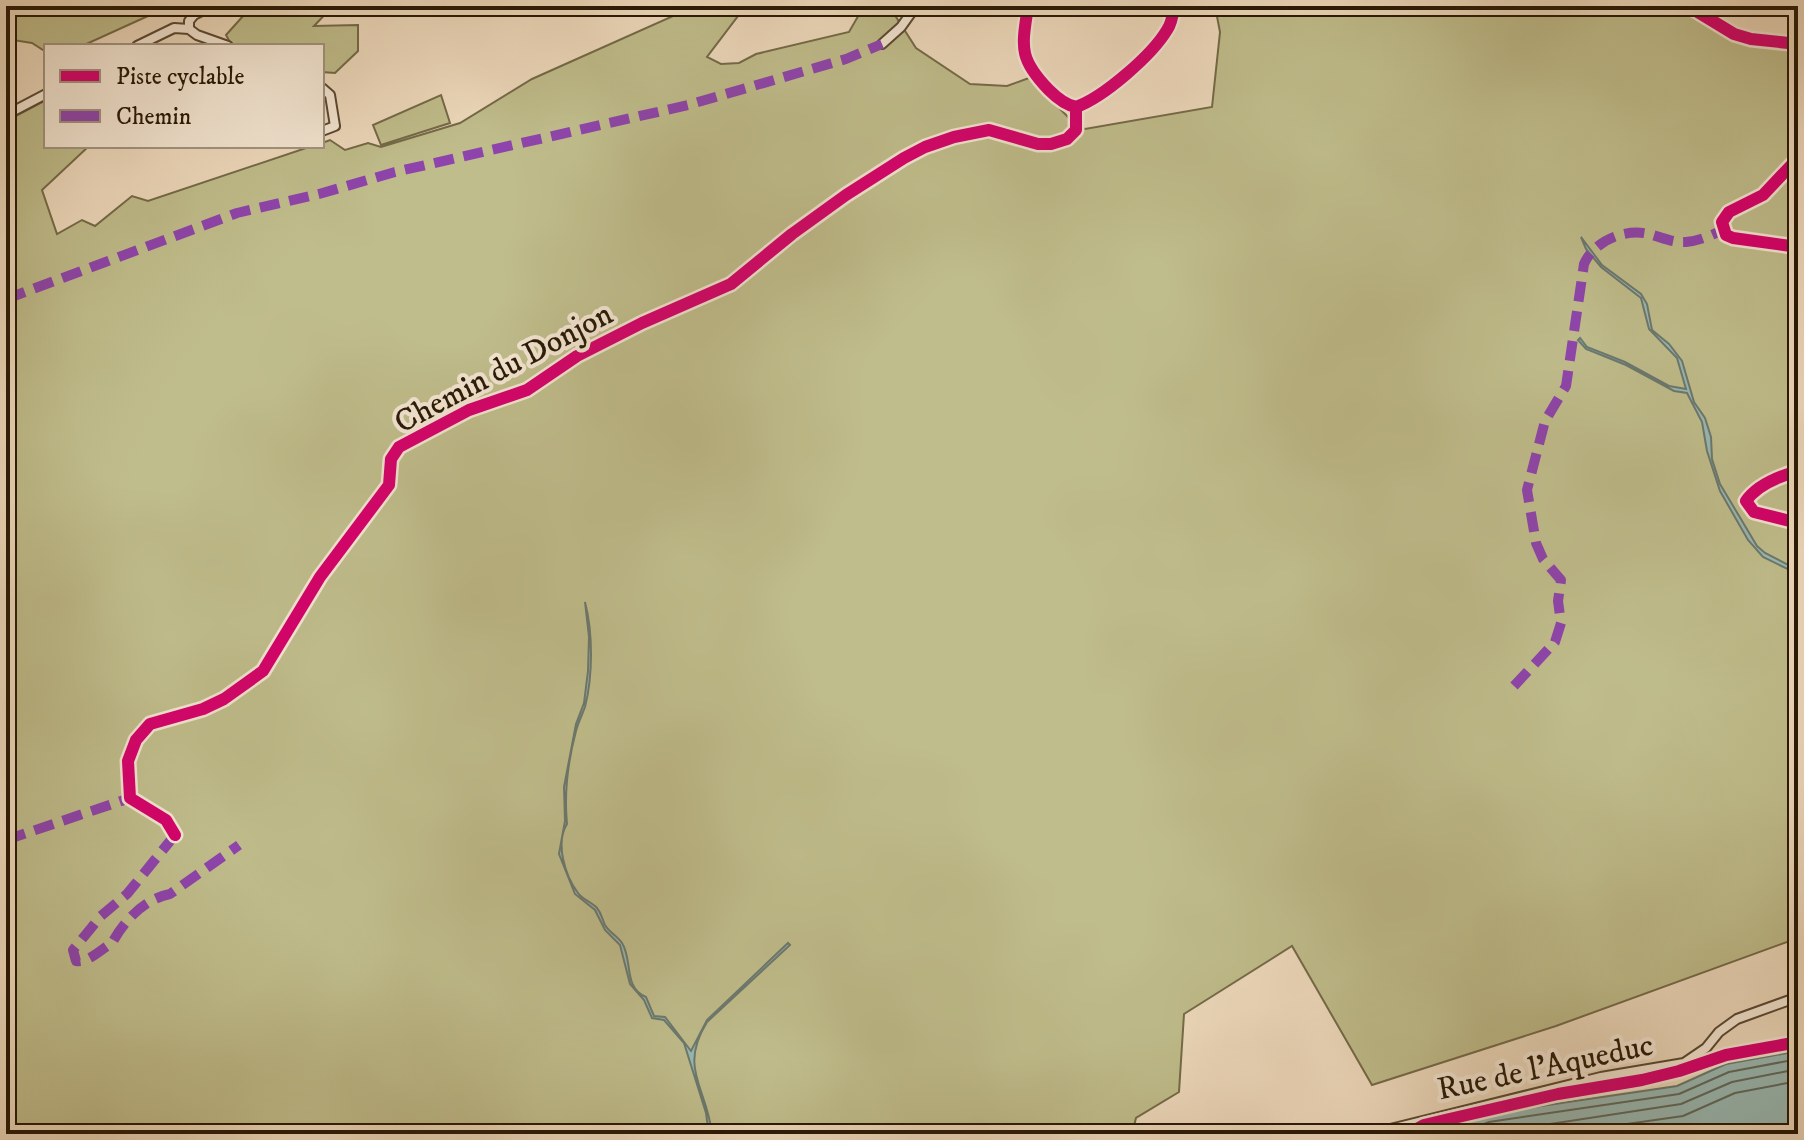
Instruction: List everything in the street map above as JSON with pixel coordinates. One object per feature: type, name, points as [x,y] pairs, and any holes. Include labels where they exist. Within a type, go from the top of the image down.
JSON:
[{"type":"street","points":[[189,29],[189,21],[194,15],[212,6]]},
{"type":"street","points":[[882,44],[901,27],[916,6]]},
{"type":"street","points":[[1028,6],[1023,53],[1031,72],[1055,96],[1076,107],[1111,85],[1147,53],[1166,33],[1174,6]]},
{"type":"street","points":[[1688,6],[1734,34],[1798,44]]},
{"type":"street","points":[[141,44],[174,28],[189,29],[222,44]]},
{"type":"street","points":[[324,90],[330,95],[335,126],[324,130]]},
{"type":"street","points":[[6,115],[44,95]]},
{"type":"street","points":[[324,106],[329,102],[330,95]]},
{"type":"street","name":"Chemin du Donjon","points":[[175,835],[166,820],[130,798],[128,761],[136,740],[150,724],[203,709],[224,699],[263,671],[320,577],[389,485],[391,459],[399,447],[469,410],[527,390],[577,356],[731,284],[792,234],[904,158],[954,137],[989,130],[1038,144],[1051,144],[1067,139],[1076,130],[1076,107]]},
{"type":"street","points":[[1798,158],[1763,195],[1729,212],[1722,222],[1726,235],[1733,238],[1798,247]]},
{"type":"street","points":[[1798,471],[1781,476],[1750,495],[1746,501],[1754,512],[1798,523]]},
{"type":"street","name":"Rue de l'Aqueduc","points":[[1370,1134],[1601,1077],[1684,1063],[1706,1048],[1719,1032],[1737,1019],[1798,997]]},
{"type":"shaded area","points":[[6,6],[170,6],[86,44],[44,44],[44,51],[32,43],[6,39]]},
{"type":"shaded area","points":[[252,6],[333,6],[314,26],[358,25],[358,51],[335,73],[324,72],[324,44],[231,44],[226,35]]},
{"type":"shaded area","points":[[687,6],[739,6],[741,12],[707,57],[721,64],[739,63],[756,54],[849,32],[864,6],[889,6],[916,48],[970,84],[1007,86],[1029,78],[1071,120],[1085,129],[1212,107],[1220,32],[1215,6],[1679,6],[1738,37],[1798,48],[1798,474],[1795,475],[1798,498],[1798,938],[1556,1026],[1372,1085],[1292,946],[1184,1014],[1179,1092],[1136,1118],[1132,1134],[6,1134],[6,121],[44,101],[44,148],[87,148],[42,190],[57,234],[82,220],[95,226],[132,196],[148,201],[306,148],[324,148],[324,142],[330,140],[345,150],[368,143],[381,147],[460,123],[532,79],[680,13]]},
{"type":"shaded area","points":[[441,95],[450,123],[381,145],[373,125]]},
{"type":"water","points":[[1581,237],[1602,265],[1641,294],[1647,304],[1652,330],[1669,344],[1682,361],[1694,402],[1705,418],[1711,437],[1712,459],[1720,484],[1757,546],[1798,570],[1798,574],[1763,557],[1748,540],[1720,491],[1707,451],[1702,422],[1687,393],[1674,391],[1626,365],[1586,349],[1578,340],[1580,338],[1587,347],[1625,362],[1669,386],[1686,389],[1677,358],[1649,329],[1641,298],[1601,267],[1586,249]]},
{"type":"water","points":[[585,602],[591,640],[590,681],[571,754],[566,789],[567,824],[563,832],[564,787],[576,724],[584,703],[589,637]]},
{"type":"water","points":[[563,832],[563,859],[573,886],[597,908],[607,927],[622,943],[634,987],[646,997],[654,1016],[665,1017],[691,1051],[707,1020],[788,943],[790,945],[707,1022],[699,1038],[695,1066],[712,1134],[709,1134],[706,1113],[684,1043],[664,1020],[652,1018],[644,1000],[630,984],[620,945],[605,930],[595,910],[575,894],[559,854]]},
{"type":"water","points":[[1798,1051],[1798,1134],[1441,1134],[1486,1114],[1677,1086],[1726,1064]]},
{"type":"marked path","points":[[6,299],[237,213],[395,172],[688,105],[846,59],[882,44]]},
{"type":"marked path","points":[[1514,686],[1555,642],[1561,623],[1558,601],[1561,580],[1543,559],[1536,543],[1527,490],[1545,421],[1566,386],[1584,264],[1595,249],[1621,235],[1640,233],[1686,242],[1723,230]]},
{"type":"marked path","points":[[6,840],[130,798]]},
{"type":"marked path","points":[[175,835],[127,894],[101,916],[73,950],[76,961],[90,958],[112,943],[122,927],[143,906],[170,894],[239,845]]},
{"type":"cycle path","points":[[1028,6],[1024,32],[1027,60],[1052,93],[1064,103],[1076,107]]},
{"type":"cycle path","points":[[1076,107],[1113,85],[1150,51],[1169,27],[1174,6]]},
{"type":"cycle path","points":[[1688,6],[1734,34],[1798,44]]},
{"type":"cycle path","points":[[175,835],[166,820],[130,798],[128,761],[136,740],[150,724],[203,709],[224,699],[263,671],[320,577],[389,485],[391,459],[399,447],[469,410],[527,390],[577,356],[731,284],[846,195],[925,147],[989,130],[1038,144],[1051,144],[1067,139],[1076,130],[1076,107]]},
{"type":"cycle path","points":[[1798,158],[1763,195],[1729,212],[1722,222],[1726,235],[1733,238],[1798,247]]},
{"type":"cycle path","points":[[1798,471],[1763,486],[1746,501],[1754,512],[1798,523]]},
{"type":"cycle path","points":[[1408,1134],[1424,1125],[1445,1120],[1558,1094],[1642,1080],[1726,1055],[1798,1042]]}]
